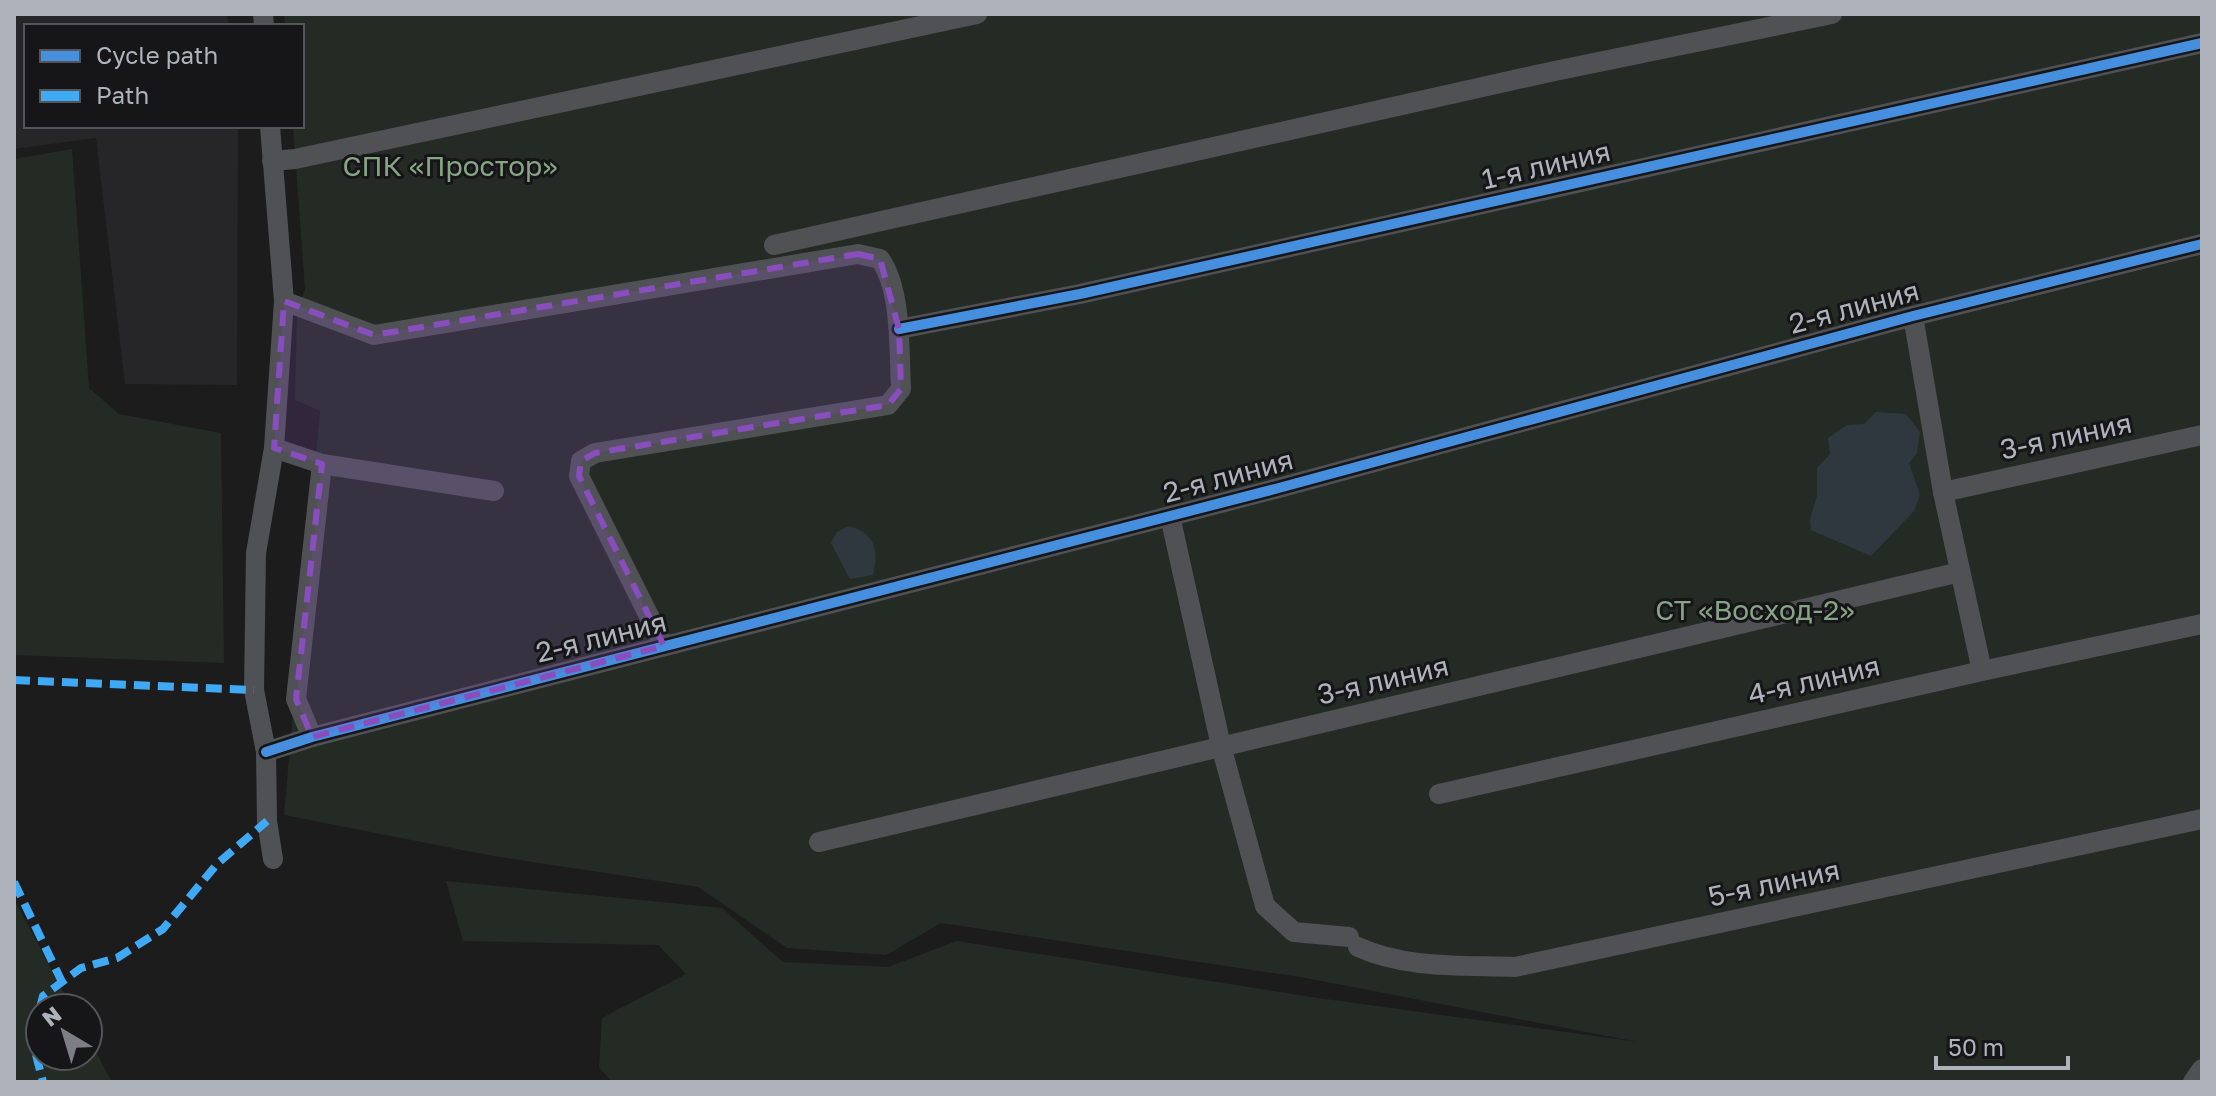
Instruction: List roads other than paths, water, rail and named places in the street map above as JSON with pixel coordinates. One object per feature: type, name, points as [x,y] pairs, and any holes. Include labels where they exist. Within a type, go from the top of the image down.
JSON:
[{"type":"street","points":[[272,161],[295,159],[977,14]]},
{"type":"street","points":[[774,245],[1550,72],[1832,14]]},
{"type":"street","name":"1-я линия","points":[[899,329],[1080,294],[2202,43]]},
{"type":"street","points":[[270,128],[284,301],[274,448],[256,553],[254,690],[266,752],[267,821],[273,859]]},
{"type":"street","name":"2-я линия","points":[[266,752],[312,737],[1170,516],[1913,316],[2202,244]]},
{"type":"street","points":[[284,301],[374,335],[858,254],[880,259],[888,270],[899,329],[901,389],[888,405],[595,453],[581,461],[579,476],[664,646]]},
{"type":"street","points":[[1913,316],[1943,492],[1982,671]]},
{"type":"street","name":"3-я линия","points":[[1943,492],[2202,435]]},
{"type":"street","points":[[274,448],[322,464],[494,491]]},
{"type":"street","points":[[312,737],[296,699],[322,464]]},
{"type":"street","name":"5-я линия","points":[[1170,516],[1221,746],[1265,906],[1294,932],[1353,942],[1381,958],[1437,965],[1515,967],[2202,819]]},
{"type":"street","name":"3-я линия","points":[[819,842],[1960,572]]},
{"type":"street","name":"4-я линия","points":[[1439,794],[2202,624]]},
{"type":"street","points":[[2193,1082],[2202,1069]]},
{"type":"park label","name":"СПК «Простор»","points":[[450,166]]},
{"type":"park label","name":"СТ «Восход-2»","points":[[1755,610]]}]
